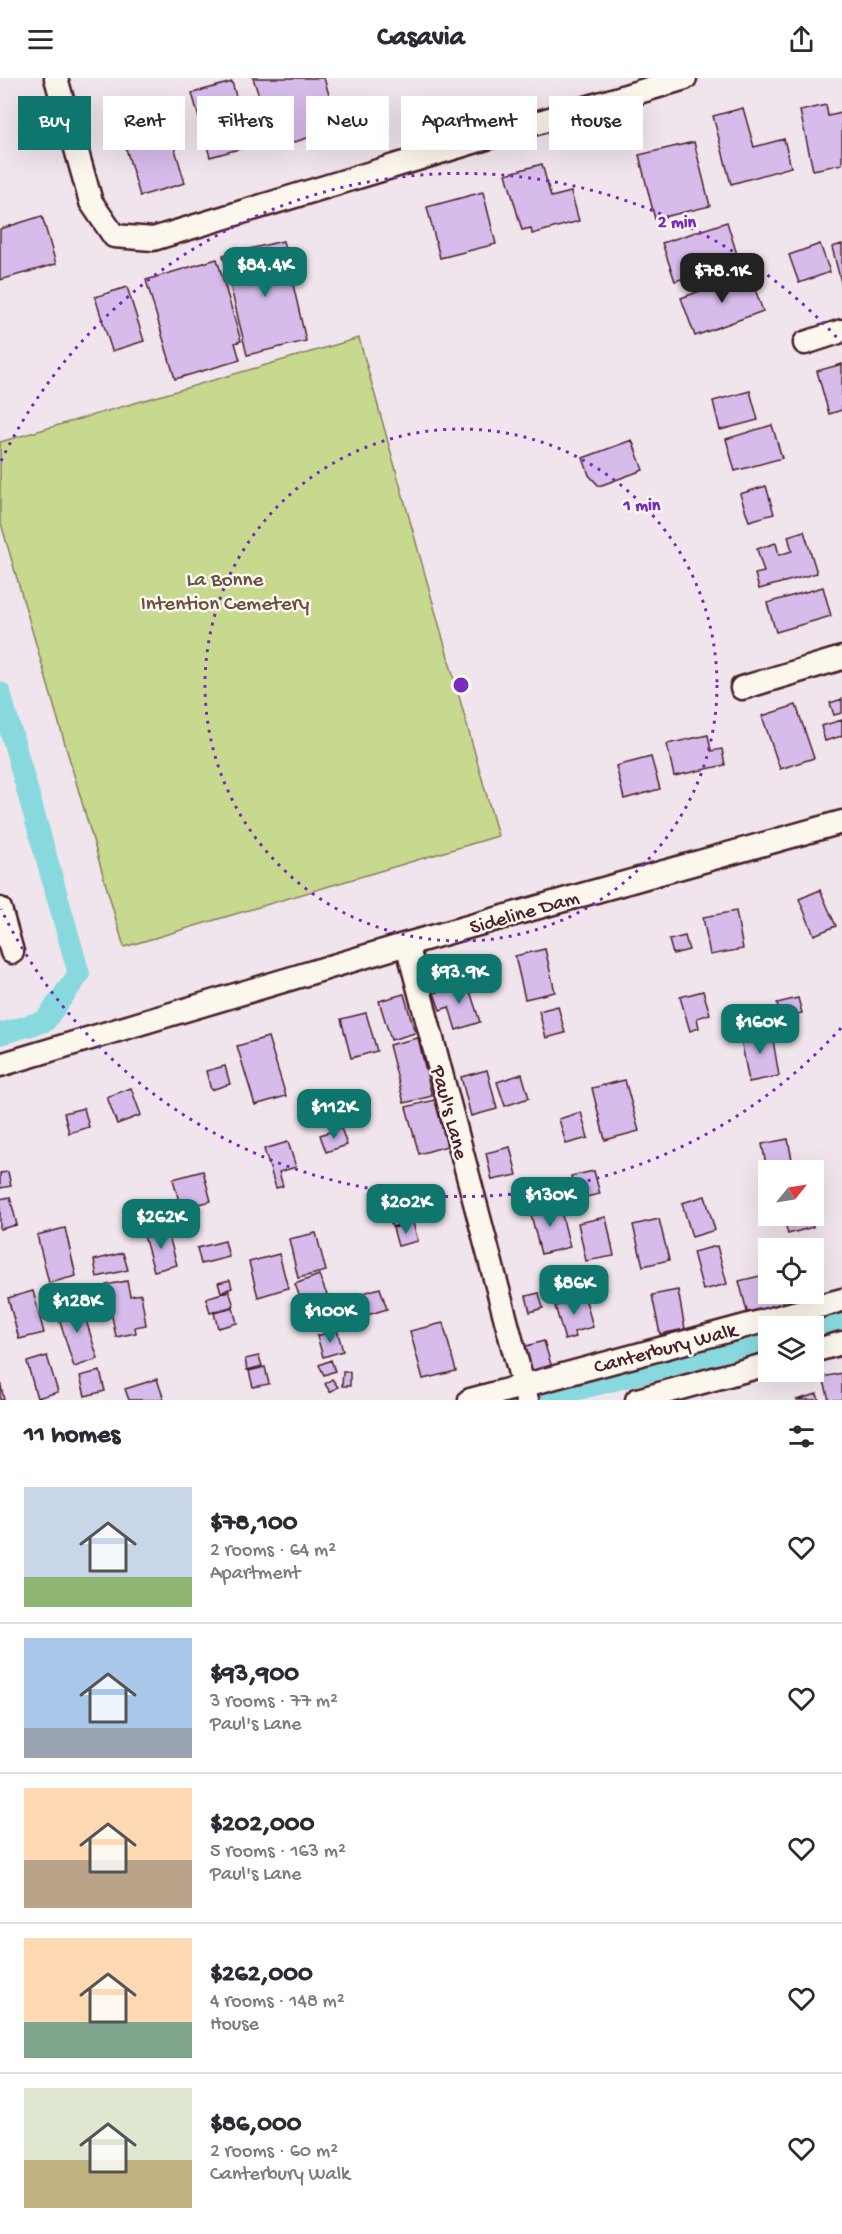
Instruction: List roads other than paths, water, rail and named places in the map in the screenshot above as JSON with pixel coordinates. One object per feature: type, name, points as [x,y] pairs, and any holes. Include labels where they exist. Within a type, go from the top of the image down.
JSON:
[{"type":"street","points":[[56,78],[91,202],[114,236],[153,239],[685,78]]},
{"type":"street","points":[[806,343],[842,331]]},
{"type":"street","points":[[742,688],[842,658]]},
{"type":"street","name":"Sideline Dam","points":[[0,1065],[407,944],[842,822]]},
{"type":"street","points":[[0,909],[12,952]]},
{"type":"street","name":"Paul's Lane","points":[[407,944],[525,1392]]},
{"type":"street","name":"Canterbury Walk","points":[[470,1400],[525,1392],[842,1300]]},
{"type":"street","points":[[824,1348],[842,1343]]},
{"type":"street","points":[[638,1400],[758,1367]]},
{"type":"waterway","points":[[0,693],[79,974],[45,1021],[0,1034]]},
{"type":"waterway","points":[[824,1325],[842,1320]]},
{"type":"waterway","points":[[536,1400],[758,1343]]},
{"type":"park label","name":"La Bonne Intention Cemetery","points":[[225,590]]}]
